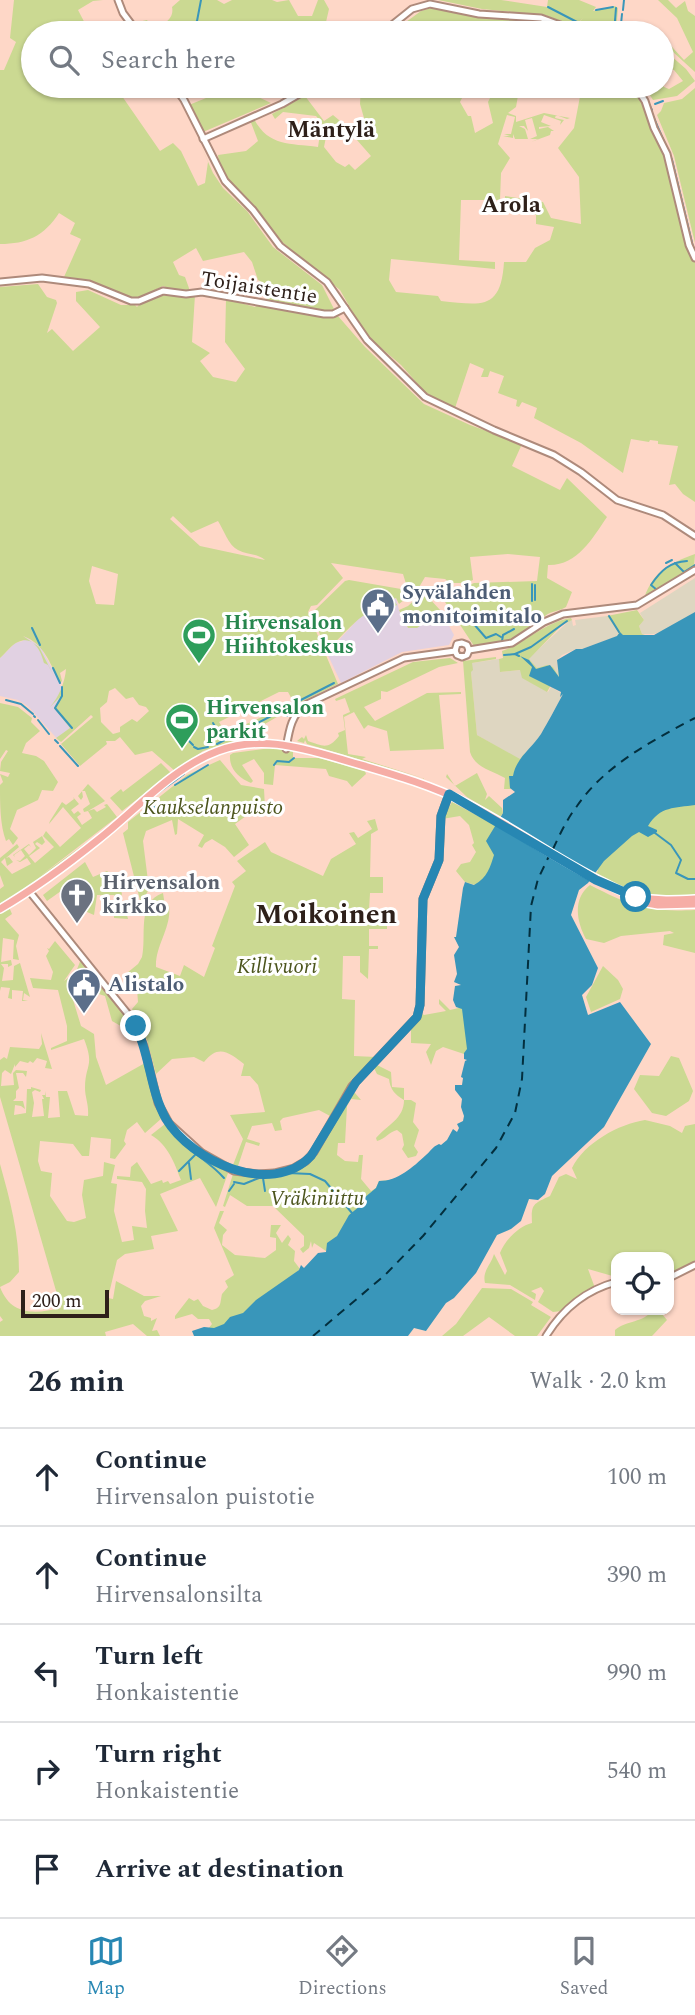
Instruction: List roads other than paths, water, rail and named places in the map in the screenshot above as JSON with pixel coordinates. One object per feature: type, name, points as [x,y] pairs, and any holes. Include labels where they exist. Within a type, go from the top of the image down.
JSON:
[{"type":"main road","points":[[0,909],[29,891],[99,839],[156,791],[201,760],[260,747],[314,751],[449,794],[622,896],[647,904],[695,902]]},
{"type":"street","points":[[118,0],[129,21]]},
{"type":"street","points":[[397,21],[424,5],[549,21]]},
{"type":"street","points":[[183,98],[219,172],[230,187],[253,210],[280,246],[327,282],[345,308]]},
{"type":"street","points":[[203,139],[293,98]]},
{"type":"street","points":[[643,98],[667,154],[689,245],[695,258]]},
{"type":"street","name":"Toijaistentie","points":[[0,282],[47,278],[89,284],[131,301],[139,301],[163,291],[186,294],[208,292],[324,314],[333,314],[345,308],[367,340],[429,400],[548,452],[581,471],[617,500],[663,515],[695,536]]},
{"type":"street","points":[[454,651],[462,657],[469,650],[512,643],[548,619],[563,614],[637,605],[695,570]]},
{"type":"street","points":[[454,651],[456,646],[462,643],[467,645],[469,650]]},
{"type":"street","points":[[287,747],[291,722],[297,711],[304,706],[399,660],[419,654],[454,651]]},
{"type":"street","points":[[29,891],[132,1019],[144,1046],[159,1103],[173,1127],[202,1153],[231,1170],[258,1174],[285,1170],[300,1165],[311,1156],[356,1082],[417,1017],[420,1005],[423,899],[439,860],[441,816],[449,794]]},
{"type":"street","points":[[674,1276],[695,1265]]},
{"type":"street","points":[[546,1336],[579,1299],[611,1284]]},
{"type":"water","points":[[695,612],[695,805],[663,811],[648,826],[657,832],[648,837],[639,832],[632,836],[604,861],[588,883],[579,890],[571,915],[598,968],[592,985],[582,995],[588,1015],[620,1002],[651,1044],[604,1127],[552,1176],[545,1194],[538,1200],[529,1199],[521,1221],[497,1235],[476,1273],[454,1298],[446,1303],[426,1331],[414,1328],[408,1336],[194,1336],[192,1331],[204,1327],[214,1328],[224,1324],[230,1317],[243,1313],[256,1300],[299,1270],[301,1265],[304,1268],[318,1253],[326,1252],[327,1243],[337,1236],[349,1215],[366,1201],[364,1198],[376,1188],[379,1181],[399,1176],[435,1146],[447,1140],[453,1129],[457,1132],[457,1124],[463,1121],[462,1099],[455,1090],[455,1085],[462,1085],[461,1077],[467,1060],[464,1059],[464,1053],[467,1049],[462,1009],[456,1007],[453,1000],[455,986],[461,985],[454,982],[457,974],[454,955],[459,947],[454,937],[463,888],[465,882],[474,885],[488,872],[494,855],[486,841],[503,813],[503,800],[515,792],[510,788],[509,776],[513,776],[521,758],[541,734],[563,694],[560,697],[561,692],[529,676],[532,667],[520,656],[529,660],[536,669],[550,665],[559,677],[557,660],[576,649],[617,636],[620,632],[623,635],[654,635]]},
{"type":"waterway","points":[[197,21],[201,0]]},
{"type":"waterway","points":[[623,10],[624,0]]},
{"type":"waterway","points":[[548,7],[575,21]]},
{"type":"waterway","points":[[596,10],[613,7]]},
{"type":"waterway","points":[[615,21],[616,8]]},
{"type":"waterway","points":[[621,21],[622,14]]},
{"type":"waterway","points":[[646,98],[652,110]]},
{"type":"waterway","points":[[655,104],[663,101]]},
{"type":"waterway","points":[[653,116],[672,160],[693,247]]},
{"type":"waterway","points":[[666,563],[672,560]]},
{"type":"waterway","points":[[657,590],[651,585],[662,571],[671,565],[687,561]]},
{"type":"waterway","points":[[675,563],[684,572],[695,565]]},
{"type":"waterway","points":[[658,589],[685,573]]},
{"type":"waterway","points":[[532,584],[532,601]]},
{"type":"waterway","points":[[535,585],[535,600]]},
{"type":"waterway","points":[[609,616],[619,632]]},
{"type":"waterway","points":[[515,654],[531,647],[567,621]]},
{"type":"waterway","points":[[473,623],[486,638],[496,634],[501,637]]},
{"type":"waterway","points":[[32,628],[40,645]]},
{"type":"waterway","points":[[502,641],[503,635],[514,629]]},
{"type":"waterway","points":[[504,655],[519,656]]},
{"type":"waterway","points":[[53,668],[60,683]]},
{"type":"waterway","points":[[293,704],[334,683]]},
{"type":"waterway","points":[[62,687],[62,696],[55,708],[72,728]]},
{"type":"waterway","points":[[6,700],[21,704],[33,714]]},
{"type":"waterway","points":[[217,744],[279,712]]},
{"type":"waterway","points":[[287,716],[291,713]]},
{"type":"waterway","points":[[38,720],[49,734]]},
{"type":"waterway","points":[[213,723],[220,735]]},
{"type":"waterway","points":[[55,740],[58,743]]},
{"type":"waterway","points":[[188,740],[193,745]]},
{"type":"waterway","points":[[60,746],[78,766]]},
{"type":"waterway","points":[[194,747],[208,747]]},
{"type":"waterway","points":[[274,765],[277,761],[289,762],[294,758]]},
{"type":"waterway","points":[[175,785],[208,765]]},
{"type":"waterway","points":[[155,795],[184,774]]},
{"type":"waterway","points":[[151,804],[156,809]]},
{"type":"waterway","points":[[655,833],[671,845],[681,860],[676,873],[688,879],[695,879]]},
{"type":"waterway","points":[[182,1142],[224,1178]]},
{"type":"waterway","points":[[179,1171],[195,1155]]},
{"type":"waterway","points":[[189,1163],[191,1179]]},
{"type":"waterway","points":[[234,1182],[244,1184],[259,1178],[288,1173],[310,1174],[325,1181],[352,1213]]},
{"type":"waterway","points":[[263,1178],[265,1191]]},
{"type":"waterway","points":[[229,1191],[234,1184]]},
{"type":"place","name":"Syvälahden monitoimitalo","points":[[378,635]]},
{"type":"place","name":"Hirvensalon Hiihtokeskus","points":[[199,665]]},
{"type":"place","name":"Hirvensalon parkit","points":[[182,750]]},
{"type":"place","name":"Hirvensalon kirkko","points":[[77,925]]},
{"type":"place","name":"Alistalo","points":[[84,1015]]},
{"type":"district","name":"Mäntylä","points":[[331,130]]},
{"type":"district","name":"Arola","points":[[511,205]]},
{"type":"district","name":"Moikoinen","points":[[326,914]]},
{"type":"park label","name":"Kaukselanpuisto","points":[[213,808]]},
{"type":"park label","name":"Killivuori","points":[[277,967]]},
{"type":"park label","name":"Vräkiniittu","points":[[317,1199]]}]
